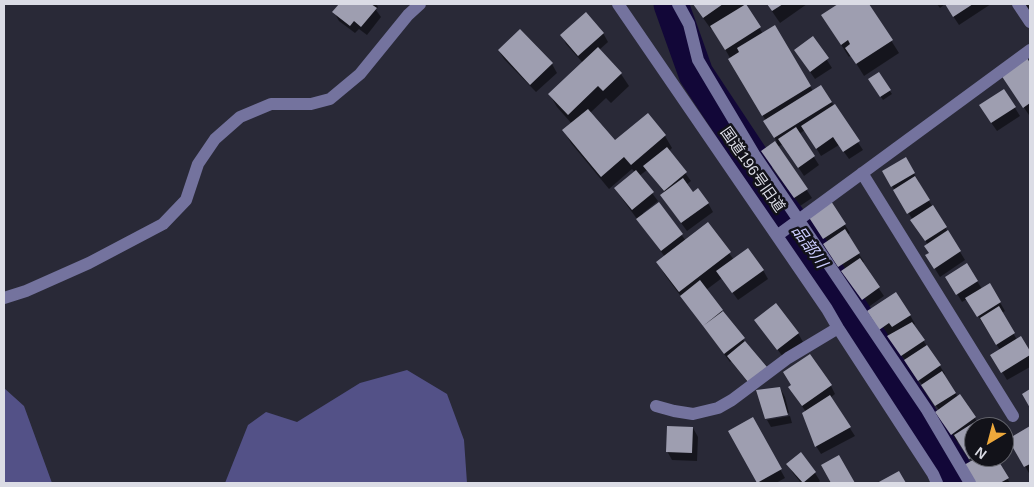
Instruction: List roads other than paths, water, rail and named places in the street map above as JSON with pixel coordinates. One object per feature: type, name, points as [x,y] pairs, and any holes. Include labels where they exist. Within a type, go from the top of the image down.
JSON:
[{"type":"street","points":[[4,298],[26,291],[89,263],[164,224],[186,200],[198,164],[216,139],[240,117],[271,104],[312,104],[330,98],[360,74],[408,15],[420,4]]},
{"type":"street","name":"国道196号旧道","points":[[618,4],[778,235],[937,483]]},
{"type":"street","points":[[678,4],[688,24],[698,60],[754,154],[927,410],[970,483]]},
{"type":"street","points":[[1018,4],[1030,22]]},
{"type":"street","points":[[778,235],[1030,50]]},
{"type":"street","points":[[862,173],[1012,416]]},
{"type":"street","points":[[656,406],[693,414],[718,408],[732,400],[788,358],[838,328]]},
{"type":"waterway","name":"品部川","points":[[671,4],[696,74],[753,160],[756,176],[813,251],[962,483]]}]
